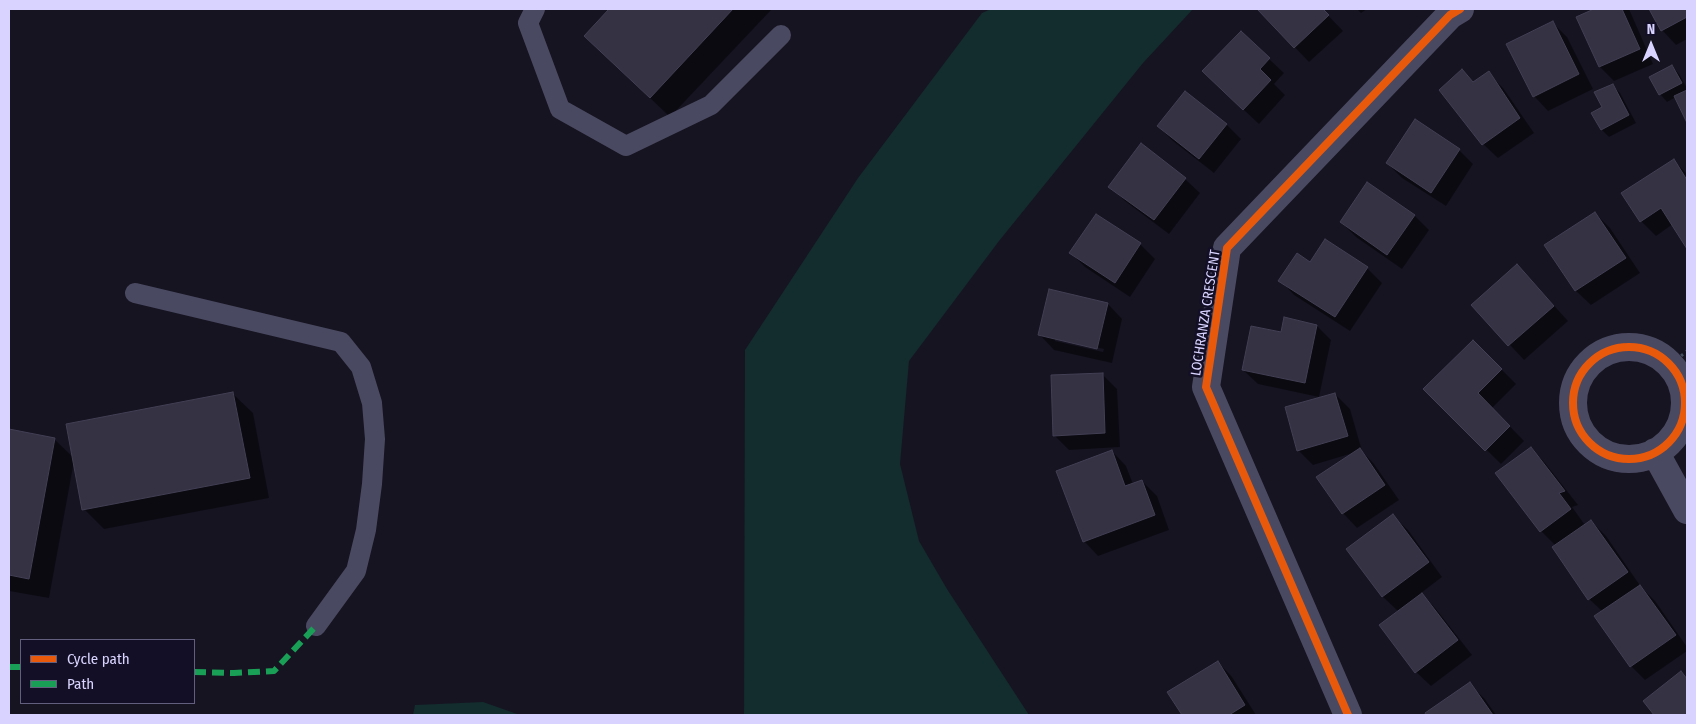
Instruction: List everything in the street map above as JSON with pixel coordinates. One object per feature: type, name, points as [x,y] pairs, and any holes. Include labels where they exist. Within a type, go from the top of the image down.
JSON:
[{"type":"street","name":"LOCHRANZA CRESCENT","points":[[1348,715],[1206,387],[1226,248],[1450,14],[1460,9]]},
{"type":"street","points":[[1638,347],[1679,358],[1681,380],[1686,398],[1684,416],[1677,434],[1664,447],[1647,456],[1629,459],[1611,456],[1595,447],[1583,434],[1575,417],[1573,399],[1577,381],[1587,365],[1601,354],[1619,348],[1638,347]]},
{"type":"street","points":[[1655,452],[1687,510]]},
{"type":"lane","points":[[535,9],[528,23],[560,109],[626,146],[711,105],[781,36]]},
{"type":"lane","points":[[135,293],[341,342],[361,367],[372,402],[375,439],[366,530],[356,571],[316,626]]},
{"type":"green space","points":[[991,9],[1193,9],[1143,63],[999,241],[909,361],[900,464],[919,541],[947,589],[1029,715],[744,715],[745,350],[858,178],[982,13]]},
{"type":"green space","points":[[483,702],[520,715],[413,715],[415,705]]},
{"type":"building","points":[[609,9],[733,9],[650,98],[584,36]]},
{"type":"building","points":[[1257,9],[1323,9],[1329,15],[1294,48]]},
{"type":"building","points":[[1594,9],[1622,9],[1640,49],[1599,67],[1576,17]]},
{"type":"building","points":[[1649,9],[1687,9],[1687,17],[1661,31]]},
{"type":"building","points":[[1553,21],[1579,74],[1533,97],[1506,44]]},
{"type":"building","points":[[1241,31],[1270,58],[1260,69],[1271,80],[1243,110],[1202,71]]},
{"type":"building","points":[[1672,65],[1682,83],[1659,95],[1649,77]]},
{"type":"building","points":[[1462,69],[1473,82],[1489,71],[1520,118],[1482,145],[1439,90]]},
{"type":"building","points":[[1613,84],[1629,115],[1601,130],[1591,113],[1602,107],[1594,92]]},
{"type":"building","points":[[1687,90],[1687,123],[1674,96]]},
{"type":"building","points":[[1185,91],[1227,124],[1199,159],[1157,126]]},
{"type":"building","points":[[1415,119],[1460,149],[1431,193],[1386,163]]},
{"type":"building","points":[[1141,143],[1186,178],[1154,220],[1108,187]]},
{"type":"building","points":[[1674,159],[1687,180],[1687,249],[1661,208],[1640,222],[1621,193]]},
{"type":"building","points":[[1367,182],[1415,215],[1387,255],[1340,222]]},
{"type":"building","points":[[1595,212],[1626,258],[1575,291],[1544,245]]},
{"type":"building","points":[[1096,214],[1141,243],[1115,283],[1069,253]]},
{"type":"building","points":[[1325,239],[1368,267],[1335,317],[1278,281],[1297,253],[1310,262]]},
{"type":"building","points":[[1517,264],[1554,306],[1508,346],[1471,305]]},
{"type":"building","points":[[1049,289],[1108,303],[1097,349],[1038,335]]},
{"type":"building","points":[[1284,317],[1317,325],[1305,383],[1242,370],[1251,326],[1281,332]]},
{"type":"building","points":[[1473,340],[1502,369],[1478,393],[1510,426],[1485,451],[1423,389]]},
{"type":"building","points":[[1103,373],[1105,433],[1053,436],[1051,375]]},
{"type":"building","points":[[233,392],[250,478],[82,510],[66,424]]},
{"type":"building","points":[[1335,393],[1348,436],[1297,451],[1285,407]]},
{"type":"building","points":[[9,429],[55,438],[29,579],[9,575]]},
{"type":"building","points":[[1531,447],[1565,491],[1559,493],[1571,509],[1540,532],[1495,473]]},
{"type":"building","points":[[1360,448],[1385,485],[1342,514],[1316,477]]},
{"type":"building","points":[[1112,450],[1125,486],[1142,480],[1155,515],[1083,542],[1056,471]]},
{"type":"building","points":[[1393,514],[1429,562],[1382,597],[1346,549]]},
{"type":"building","points":[[1591,520],[1628,572],[1588,600],[1552,547]]},
{"type":"building","points":[[1640,585],[1676,635],[1630,667],[1594,616]]},
{"type":"building","points":[[1422,593],[1458,640],[1415,673],[1379,625]]},
{"type":"building","points":[[1218,661],[1245,705],[1229,715],[1182,715],[1167,692]]},
{"type":"building","points":[[1681,671],[1687,679],[1687,715],[1654,715],[1643,701]]},
{"type":"building","points":[[1470,682],[1493,715],[1426,715],[1425,713]]},
{"type":"marked path","points":[[195,672],[274,671],[316,626]]},
{"type":"marked path","points":[[9,667],[20,667]]},
{"type":"cycle path","points":[[1348,715],[1206,387],[1227,248],[1450,15],[1460,9]]},
{"type":"cycle path","points":[[1629,347],[1650,351],[1668,364],[1681,382],[1685,403],[1681,424],[1668,442],[1650,455],[1629,459],[1608,455],[1590,442],[1577,424],[1573,403],[1577,382],[1590,364],[1608,351],[1629,347]]}]
